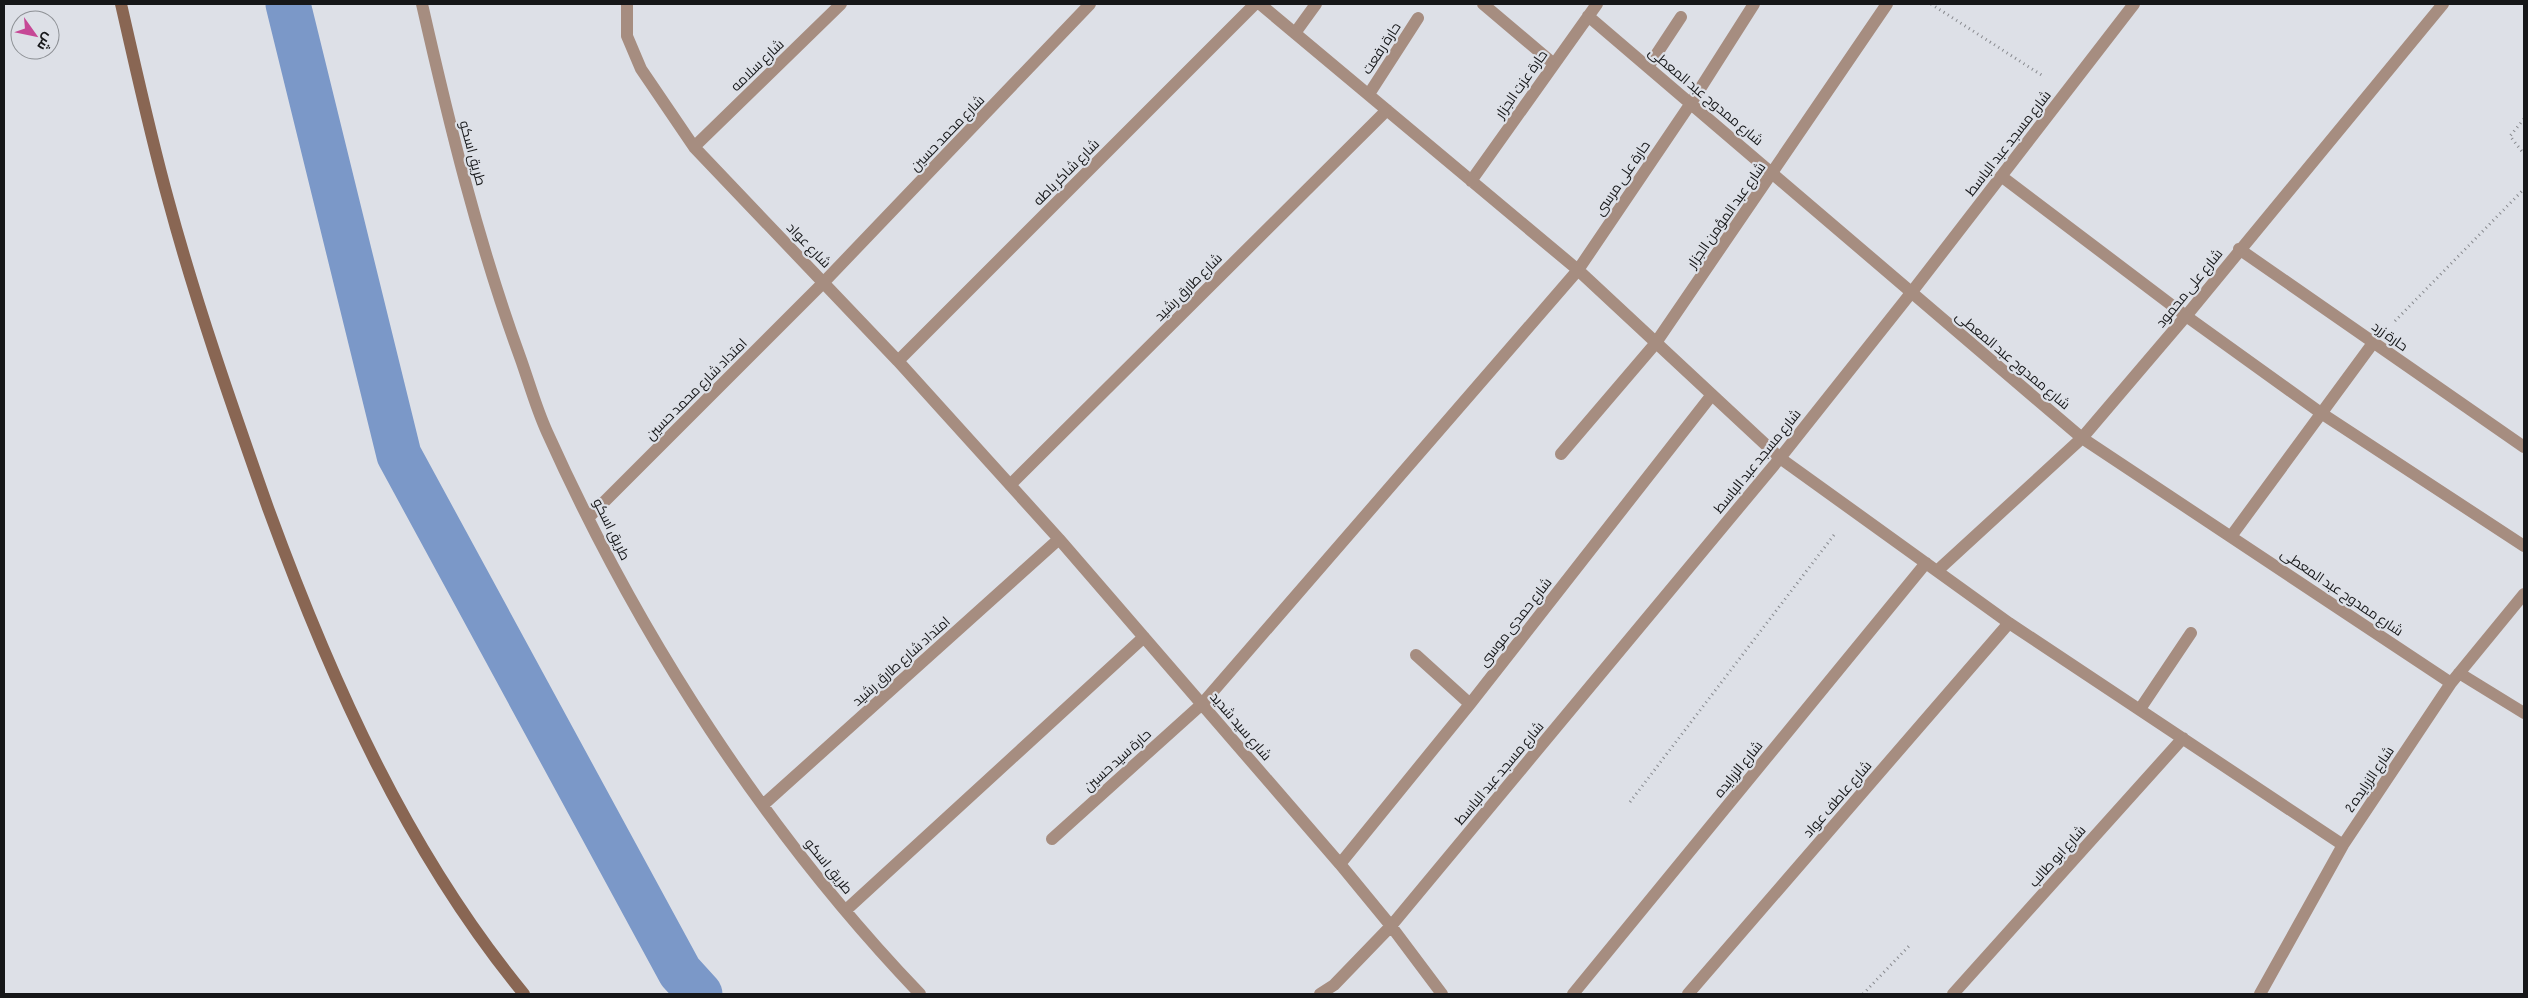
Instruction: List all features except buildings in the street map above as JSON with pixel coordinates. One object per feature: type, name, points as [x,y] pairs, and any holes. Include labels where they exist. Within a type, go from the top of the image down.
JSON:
[{"type":"street","points":[[121,4],[170,208],[229,400],[301,598],[360,730],[423,850],[499,963],[524,994]]},
{"type":"street","name":"طريق اسكو","points":[[422,4],[448,118],[496,291],[546,430],[615,570],[695,706],[763,805],[883,955],[920,994]]},
{"type":"street","name":"شارع عواد","points":[[627,4],[628,36],[641,69],[694,147],[898,360],[1010,485]]},
{"type":"street","name":"شارع سلامه","points":[[694,147],[841,4]]},
{"type":"street","name":"شارع محمد حسين","points":[[824,282],[1090,4]]},
{"type":"street","name":"شارع شاكر باطه","points":[[898,360],[1255,4]]},
{"type":"street","points":[[1260,4],[1578,270],[1655,344],[1780,458],[2009,623],[2140,708],[2343,845]]},
{"type":"street","points":[[1295,33],[1316,4]]},
{"type":"street","points":[[1483,4],[1554,64]]},
{"type":"street","name":"حارة عزت الجزار","points":[[1470,181],[1597,4]]},
{"type":"street","name":"حارة على مرسى","points":[[1202,704],[1578,270],[1691,103],[1754,4]]},
{"type":"street","name":"شارع عبد المؤمن الجزار","points":[[1561,454],[1655,344],[1887,4]]},
{"type":"street","name":"شارع مسجد عبد الباسط","points":[[1320,994],[1334,985],[1391,926],[1780,458],[1911,293],[2134,4]]},
{"type":"street","name":"شارع على محمود","points":[[1937,572],[2082,438],[2186,316],[2239,249],[2443,4]]},
{"type":"street","name":"شارع ممدوح عبد المعطى","points":[[1588,16],[1774,172],[1911,293],[2082,438],[2455,678],[2524,713]]},
{"type":"street","points":[[1648,67],[1681,17]]},
{"type":"street","name":"حارة رفعت","points":[[1369,94],[1418,18]]},
{"type":"street","name":"شارع طارق رشيد","points":[[1010,485],[1387,110]]},
{"type":"street","points":[[2001,176],[2186,316],[2322,413],[2524,546]]},
{"type":"street","name":"حارة زرد","points":[[2239,249],[2524,447]]},
{"type":"street","name":"امتداد شارع محمد حسين","points":[[589,517],[824,282]]},
{"type":"street","points":[[2232,536],[2373,343]]},
{"type":"street","name":"شارع حمدى موسى","points":[[1340,864],[1470,704],[1711,396]]},
{"type":"street","name":"شارع سيد شديد","points":[[1010,485],[1340,864],[1391,926],[1442,994]]},
{"type":"street","name":"امتداد شارع طارق رشيد","points":[[763,805],[1058,539]]},
{"type":"street","name":"شارع الزرايده","points":[[1573,994],[1926,563]]},
{"type":"street","name":"شارع الزرايده 2","points":[[2260,994],[2343,845],[2455,678],[2524,594]]},
{"type":"street","name":"شارع عاطف عواد","points":[[1688,994],[2009,623]]},
{"type":"street","points":[[2140,708],[2191,633]]},
{"type":"street","points":[[846,910],[1144,638]]},
{"type":"street","points":[[1416,655],[1470,704]]},
{"type":"street","name":"حارة سيد حسين","points":[[1052,839],[1202,704]]},
{"type":"street","name":"شارع ابو طالب","points":[[1953,994],[2183,738]]},
{"type":"path","points":[[1931,4],[2067,91]]},
{"type":"path","points":[[2524,118],[2510,136],[2524,154]]},
{"type":"path","points":[[2373,343],[2524,189]]},
{"type":"path","points":[[1630,802],[1853,510]]},
{"type":"path","points":[[1863,994],[1910,945]]},
{"type":"waterway","points":[[288,4],[399,455],[680,972],[700,994]]}]
